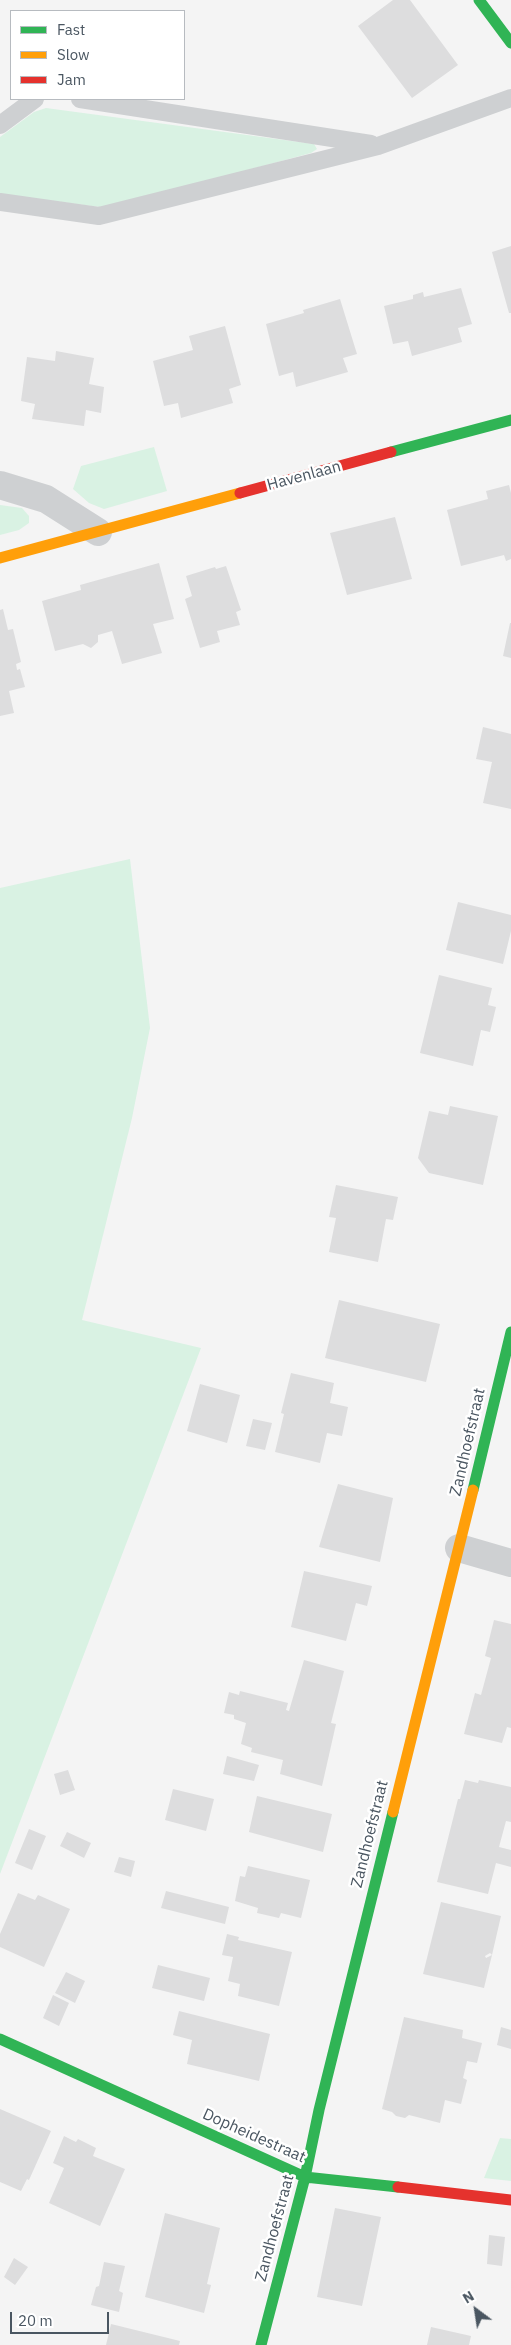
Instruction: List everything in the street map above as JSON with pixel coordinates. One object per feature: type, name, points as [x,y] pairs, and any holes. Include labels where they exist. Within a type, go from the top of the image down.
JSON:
[{"type":"street","points":[[479,0],[511,43]]},
{"type":"street","name":"Havenlaan","points":[[0,558],[511,420]]},
{"type":"street","points":[[0,485],[46,499],[98,532]]},
{"type":"street","name":"Zandhoefstraat","points":[[261,2345],[305,2177],[319,2110],[358,1950],[511,1332]]},
{"type":"street","points":[[459,1548],[511,1563]]},
{"type":"street","name":"Dopheidestraat","points":[[0,2039],[305,2177],[511,2200]]},
{"type":"lane","points":[[0,202],[99,216],[378,146],[511,98]]},
{"type":"lane","points":[[0,125],[35,100]]},
{"type":"lane","points":[[86,100],[378,146]]},
{"type":"green space","points":[[46,108],[314,144],[317,149],[311,153],[107,208],[0,194],[0,137],[34,112]]},
{"type":"green space","points":[[154,447],[167,491],[104,509],[89,503],[73,489],[81,466]]},
{"type":"green space","points":[[0,505],[22,508],[29,516],[29,523],[19,530],[0,535]]},
{"type":"green space","points":[[130,859],[150,1028],[132,1118],[82,1320],[201,1348],[0,1874],[0,888]]},
{"type":"green space","points":[[500,2138],[511,2139],[511,2181],[484,2178]]},
{"type":"building","points":[[393,0],[410,0],[458,65],[412,98],[358,26]]},
{"type":"building","points":[[511,246],[511,313],[509,313],[492,252]]},
{"type":"building","points":[[461,288],[472,324],[458,328],[462,342],[412,356],[408,341],[393,344],[384,306],[413,299],[413,295],[423,292],[424,297]]},
{"type":"building","points":[[340,299],[357,354],[343,358],[348,372],[296,387],[293,372],[279,376],[266,324],[304,313],[303,310]]},
{"type":"building","points":[[225,326],[241,385],[229,389],[233,403],[181,418],[178,403],[164,406],[153,361],[193,350],[189,336]]},
{"type":"building","points":[[56,351],[94,358],[89,384],[104,387],[101,413],[86,410],[84,426],[32,419],[35,404],[21,401],[27,357],[55,361]]},
{"type":"building","points":[[509,485],[511,493],[511,559],[506,561],[504,555],[461,566],[447,510],[488,499],[486,491]]},
{"type":"building","points":[[395,517],[412,579],[347,595],[330,533]]},
{"type":"building","points":[[159,563],[174,619],[153,624],[162,653],[122,664],[112,631],[98,635],[98,642],[91,648],[83,644],[55,651],[42,601],[81,590],[80,585]]},
{"type":"building","points":[[226,566],[241,610],[236,612],[240,625],[217,631],[220,642],[200,648],[185,599],[192,596],[186,576],[215,567],[216,569]]},
{"type":"building","points":[[3,609],[8,630],[13,629],[21,662],[16,664],[17,670],[20,669],[25,687],[9,691],[14,713],[0,716],[0,610]]},
{"type":"building","points":[[511,623],[511,658],[503,656]]},
{"type":"building","points":[[483,727],[511,734],[511,809],[483,803],[492,762],[476,759]]},
{"type":"building","points":[[458,902],[511,915],[511,931],[503,964],[446,950]]},
{"type":"building","points":[[439,975],[492,988],[488,1005],[496,1007],[490,1032],[481,1030],[473,1066],[420,1053]]},
{"type":"building","points":[[450,1106],[498,1116],[483,1185],[429,1173],[418,1158],[429,1111],[448,1115]]},
{"type":"building","points":[[336,1185],[398,1197],[393,1220],[386,1219],[378,1262],[329,1252],[336,1218],[329,1217]]},
{"type":"building","points":[[339,1300],[440,1324],[426,1382],[325,1358]]},
{"type":"building","points":[[291,1373],[334,1383],[330,1403],[348,1407],[342,1436],[327,1433],[320,1463],[275,1452],[284,1414],[281,1413]]},
{"type":"building","points":[[200,1384],[240,1395],[227,1443],[187,1431]]},
{"type":"building","points":[[253,1419],[272,1423],[265,1450],[246,1446]]},
{"type":"building","points":[[338,1484],[393,1498],[380,1562],[319,1547]]},
{"type":"building","points":[[304,1571],[372,1586],[367,1606],[356,1603],[346,1641],[291,1627]]},
{"type":"building","points":[[494,1620],[511,1624],[511,1728],[507,1727],[502,1743],[464,1734],[475,1693],[481,1695],[491,1658],[485,1656]]},
{"type":"building","points":[[304,1660],[344,1671],[331,1723],[336,1724],[322,1786],[280,1774],[283,1760],[251,1752],[252,1748],[241,1744],[246,1723],[234,1719],[234,1715],[224,1713],[229,1692],[239,1695],[240,1691],[288,1703],[286,1710],[289,1711]]},
{"type":"building","points":[[227,1756],[259,1765],[254,1781],[223,1774]]},
{"type":"building","points":[[68,1770],[75,1790],[60,1795],[54,1774]]},
{"type":"building","points":[[465,1780],[478,1783],[479,1780],[511,1787],[511,1822],[506,1821],[499,1847],[511,1850],[511,1867],[496,1863],[488,1894],[437,1882],[458,1799],[460,1799]]},
{"type":"building","points":[[173,1789],[214,1799],[206,1831],[165,1820]]},
{"type":"building","points":[[257,1796],[332,1814],[323,1852],[249,1832]]},
{"type":"building","points":[[29,1829],[46,1836],[32,1870],[15,1863]]},
{"type":"building","points":[[67,1832],[91,1843],[84,1858],[60,1846]]},
{"type":"building","points":[[119,1857],[135,1861],[131,1877],[114,1872]]},
{"type":"building","points":[[248,1866],[310,1880],[301,1918],[281,1913],[279,1918],[257,1913],[258,1908],[235,1901],[240,1876],[245,1877]]},
{"type":"building","points":[[166,1891],[229,1907],[225,1924],[161,1908]]},
{"type":"building","points":[[18,1893],[35,1900],[38,1895],[70,1909],[44,1967],[0,1947],[0,1934]]},
{"type":"building","points":[[441,1902],[501,1916],[492,1955],[484,1988],[423,1974]]},
{"type":"building","points":[[227,1934],[239,1937],[238,1940],[292,1952],[279,2006],[238,1996],[240,1984],[228,1981],[233,1957],[222,1955]]},
{"type":"building","points":[[158,1965],[210,1978],[204,2001],[152,1988]]},
{"type":"building","points":[[66,1972],[85,1981],[75,2003],[55,1993]]},
{"type":"building","points":[[53,1995],[69,2003],[59,2026],[43,2018]]},
{"type":"building","points":[[179,2011],[270,2034],[259,2081],[187,2064],[192,2040],[173,2035]]},
{"type":"building","points":[[404,2017],[463,2030],[462,2038],[482,2043],[477,2063],[467,2061],[463,2078],[467,2080],[461,2104],[445,2100],[440,2123],[409,2115],[405,2118],[396,2116],[392,2112],[382,2109]]},
{"type":"building","points":[[501,2027],[511,2030],[511,2049],[497,2045]]},
{"type":"building","points":[[0,2109],[51,2131],[29,2180],[27,2179],[21,2191],[0,2182]]},
{"type":"building","points":[[64,2136],[76,2142],[78,2139],[96,2148],[93,2156],[125,2169],[100,2226],[49,2203],[64,2168],[53,2163]]},
{"type":"building","points":[[335,2208],[381,2217],[362,2306],[317,2297]]},
{"type":"building","points":[[165,2213],[220,2228],[207,2284],[211,2285],[204,2313],[145,2297]]},
{"type":"building","points":[[489,2235],[505,2237],[502,2266],[487,2264]]},
{"type":"building","points":[[14,2258],[28,2267],[15,2285],[4,2277]]},
{"type":"building","points":[[104,2262],[125,2266],[119,2291],[123,2293],[119,2312],[91,2305],[96,2287],[99,2286]]},
{"type":"building","points":[[111,2324],[180,2341],[179,2345],[106,2345]]},
{"type":"building","points":[[431,2327],[471,2336],[469,2345],[427,2345]]},
{"type":"traffic: fast","points":[[479,0],[511,43]]},
{"type":"traffic: fast","points":[[391,452],[511,420]]},
{"type":"traffic: fast","points":[[473,1490],[511,1332]]},
{"type":"traffic: fast","points":[[261,2345],[305,2177],[319,2110],[393,1812]]},
{"type":"traffic: fast","points":[[0,2039],[305,2177],[398,2187]]},
{"type":"traffic: slow","points":[[0,558],[240,493]]},
{"type":"traffic: slow","points":[[393,1812],[473,1490]]},
{"type":"traffic: jam","points":[[240,493],[391,452]]},
{"type":"traffic: jam","points":[[398,2187],[511,2200]]}]
